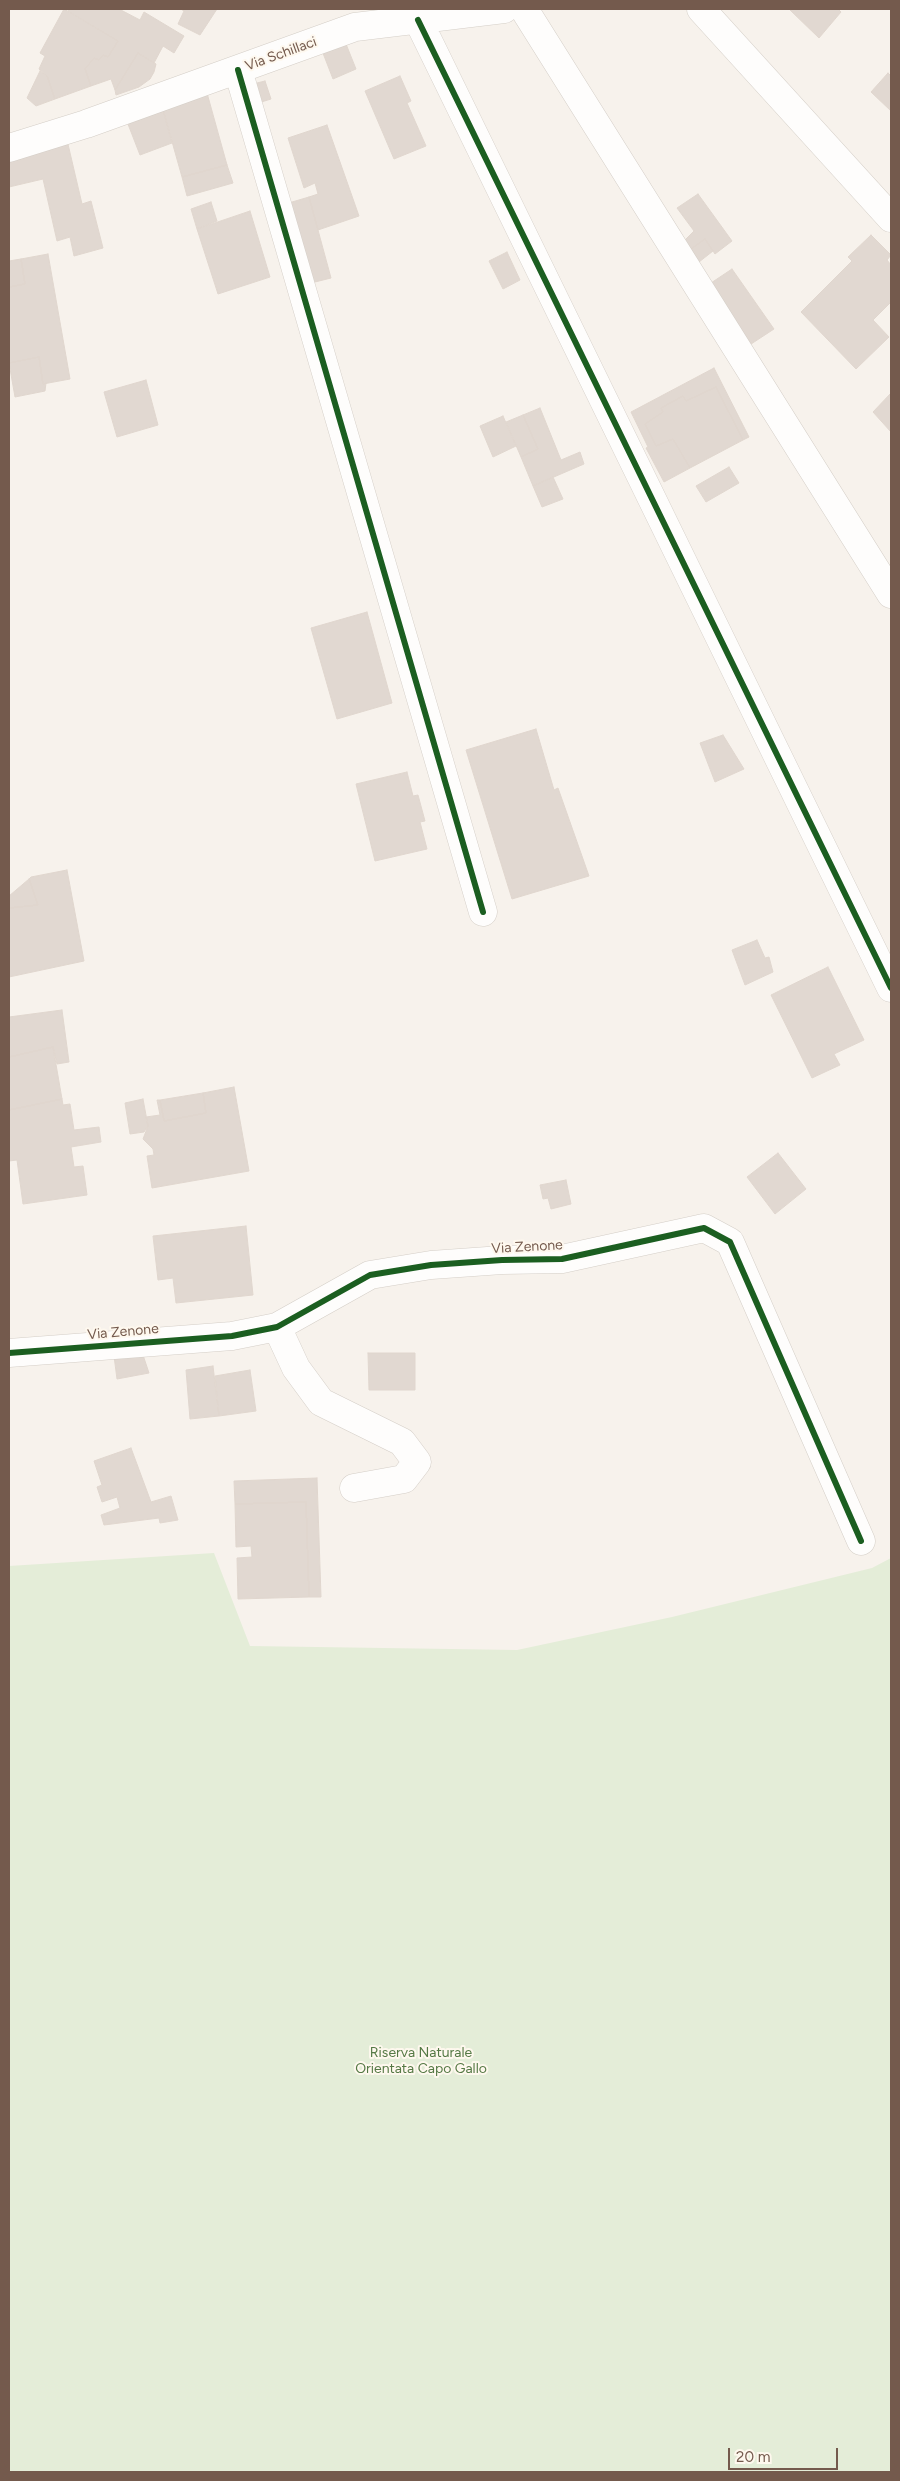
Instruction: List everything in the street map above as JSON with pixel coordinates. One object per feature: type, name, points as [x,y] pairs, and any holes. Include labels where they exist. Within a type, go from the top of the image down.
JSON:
[{"type":"street","name":"Via Schillaci","points":[[9,148],[86,124],[355,27],[504,9]]},
{"type":"street","points":[[524,9],[891,594]]},
{"type":"street","points":[[701,9],[891,218]]},
{"type":"street","points":[[418,20],[891,988]]},
{"type":"street","points":[[238,70],[483,912]]},
{"type":"street","name":"Via Zenone","points":[[9,1353],[232,1336],[277,1328],[370,1275],[431,1265],[502,1260],[562,1259],[704,1228],[730,1242],[861,1541]]},
{"type":"street","points":[[277,1328],[296,1368],[321,1402],[402,1442],[417,1462],[404,1479],[354,1488]]},
{"type":"green space","name":"Riserva Naturale Orientata Capo Gallo","points":[[214,1553],[250,1646],[517,1650],[672,1617],[872,1568],[891,1558],[891,2472],[9,2472],[9,1566]]},
{"type":"building","points":[[64,9],[118,41],[108,57],[103,55],[99,60],[94,58],[85,69],[91,86],[55,99],[47,76],[39,69],[45,56],[40,53]]},
{"type":"building","points":[[69,9],[119,9],[140,20],[144,12],[184,36],[174,53],[163,46],[154,63],[138,53],[115,90],[111,79],[91,86],[85,69],[94,58],[99,60],[103,55],[108,57],[118,41],[68,11]]},
{"type":"building","points":[[181,9],[217,9],[200,35],[178,24],[184,11]]},
{"type":"building","points":[[789,9],[838,9],[841,12],[819,38]]},
{"type":"building","points":[[344,39],[356,69],[333,79],[321,48]]},
{"type":"building","points":[[138,53],[156,64],[154,72],[150,79],[139,87],[116,95],[115,90]]},
{"type":"building","points":[[40,71],[47,76],[55,99],[36,106],[27,98]]},
{"type":"building","points":[[888,73],[891,76],[891,111],[871,92]]},
{"type":"building","points":[[400,76],[411,101],[407,103],[426,146],[394,159],[365,91]]},
{"type":"building","points":[[265,81],[271,99],[258,103],[253,84]]},
{"type":"building","points":[[207,93],[227,165],[182,177],[162,106]]},
{"type":"building","points":[[162,106],[172,143],[140,155],[126,119]]},
{"type":"building","points":[[327,125],[359,216],[318,230],[309,197],[318,194],[315,183],[304,188],[288,138]]},
{"type":"building","points":[[67,140],[82,204],[91,201],[103,248],[74,256],[70,237],[57,241],[43,179],[9,187],[9,158]]},
{"type":"building","points":[[227,165],[233,183],[187,196],[182,177]]},
{"type":"building","points":[[698,194],[732,241],[715,254],[705,239],[691,249],[685,240],[694,231],[677,208]]},
{"type":"building","points":[[309,197],[331,278],[303,285],[282,205]]},
{"type":"building","points":[[211,202],[217,221],[197,229],[191,209]]},
{"type":"building","points":[[250,211],[270,277],[218,294],[197,229]]},
{"type":"building","points":[[871,235],[891,255],[887,260],[891,265],[891,302],[873,320],[889,337],[856,369],[801,312],[852,261],[848,257]]},
{"type":"building","points":[[705,239],[713,251],[699,262],[691,249]]},
{"type":"building","points":[[507,252],[520,280],[503,289],[489,261]]},
{"type":"building","points":[[48,254],[70,379],[43,384],[39,357],[9,363],[9,287],[25,284],[21,259]]},
{"type":"building","points":[[21,259],[25,284],[9,287],[9,261]]},
{"type":"building","points":[[732,269],[774,329],[748,346],[708,285]]},
{"type":"building","points":[[39,357],[43,384],[46,383],[45,391],[15,397],[9,363]]},
{"type":"building","points":[[714,368],[749,437],[743,440],[716,387],[686,401],[683,396],[661,408],[663,412],[645,424],[656,446],[673,439],[690,468],[664,482],[646,448],[648,447],[631,412]]},
{"type":"building","points":[[146,380],[158,425],[117,437],[104,392]]},
{"type":"building","points":[[716,387],[743,440],[690,468],[673,439],[656,446],[645,424],[663,412],[661,408],[683,396],[686,401]]},
{"type":"building","points":[[891,393],[891,432],[873,412]]},
{"type":"building","points":[[540,408],[561,460],[580,452],[584,464],[533,486],[521,457],[538,449],[523,415]]},
{"type":"building","points":[[523,415],[538,449],[521,457],[506,422]]},
{"type":"building","points":[[503,416],[516,446],[493,457],[480,426]]},
{"type":"building","points":[[729,467],[739,483],[706,502],[696,486]]},
{"type":"building","points":[[553,477],[563,499],[542,507],[533,486]]},
{"type":"building","points":[[367,612],[392,703],[337,719],[311,628]]},
{"type":"building","points":[[536,729],[554,790],[558,788],[589,876],[512,899],[466,750]]},
{"type":"building","points":[[723,735],[744,769],[715,782],[700,743]]},
{"type":"building","points":[[407,772],[413,796],[418,795],[425,821],[420,822],[427,849],[375,861],[356,784]]},
{"type":"building","points":[[67,870],[84,961],[9,977],[9,908],[38,905],[29,879],[31,877]]},
{"type":"building","points":[[29,879],[38,905],[9,908],[9,896]]},
{"type":"building","points":[[757,940],[765,958],[769,957],[773,972],[745,985],[732,950]]},
{"type":"building","points":[[828,967],[864,1040],[834,1054],[840,1065],[812,1078],[771,995]]},
{"type":"building","points":[[62,1010],[69,1062],[57,1064],[53,1047],[9,1057],[9,1017]]},
{"type":"building","points":[[53,1047],[62,1099],[9,1110],[9,1057]]},
{"type":"building","points":[[234,1087],[249,1171],[152,1188],[147,1156],[154,1155],[153,1149],[143,1139],[148,1126],[146,1117],[160,1115],[157,1100],[160,1100],[164,1121],[206,1113],[203,1093]]},
{"type":"building","points":[[203,1093],[206,1113],[164,1121],[160,1100]]},
{"type":"building","points":[[62,1099],[63,1105],[70,1104],[74,1130],[99,1127],[101,1142],[71,1147],[74,1167],[83,1166],[87,1195],[23,1204],[17,1160],[9,1161],[9,1110]]},
{"type":"building","points":[[143,1099],[148,1126],[144,1132],[130,1134],[125,1103]]},
{"type":"building","points":[[778,1153],[806,1189],[775,1214],[747,1177]]},
{"type":"building","points":[[566,1180],[571,1204],[551,1209],[548,1198],[543,1199],[540,1185]]},
{"type":"building","points":[[246,1226],[253,1295],[176,1303],[173,1278],[158,1280],[153,1236]]},
{"type":"building","points":[[142,1352],[149,1373],[117,1379],[114,1356]]},
{"type":"building","points":[[368,1353],[415,1353],[415,1390],[369,1390]]},
{"type":"building","points":[[213,1366],[219,1416],[190,1419],[186,1370]]},
{"type":"building","points":[[250,1370],[256,1411],[219,1416],[215,1376]]},
{"type":"building","points":[[131,1448],[151,1502],[171,1496],[178,1520],[160,1523],[159,1518],[104,1525],[101,1515],[120,1508],[117,1497],[102,1502],[97,1487],[102,1485],[94,1461]]},
{"type":"building","points":[[317,1478],[321,1597],[309,1597],[306,1502],[235,1504],[234,1481]]},
{"type":"building","points":[[306,1502],[309,1597],[238,1599],[237,1558],[252,1557],[251,1546],[236,1547],[235,1504]]},
{"type":"cycle path","points":[[418,20],[891,988]]},
{"type":"cycle path","points":[[238,70],[483,912]]},
{"type":"cycle path","points":[[9,1353],[232,1336],[277,1327],[370,1275],[431,1265],[502,1260],[562,1259],[704,1228],[730,1242],[861,1541]]}]
